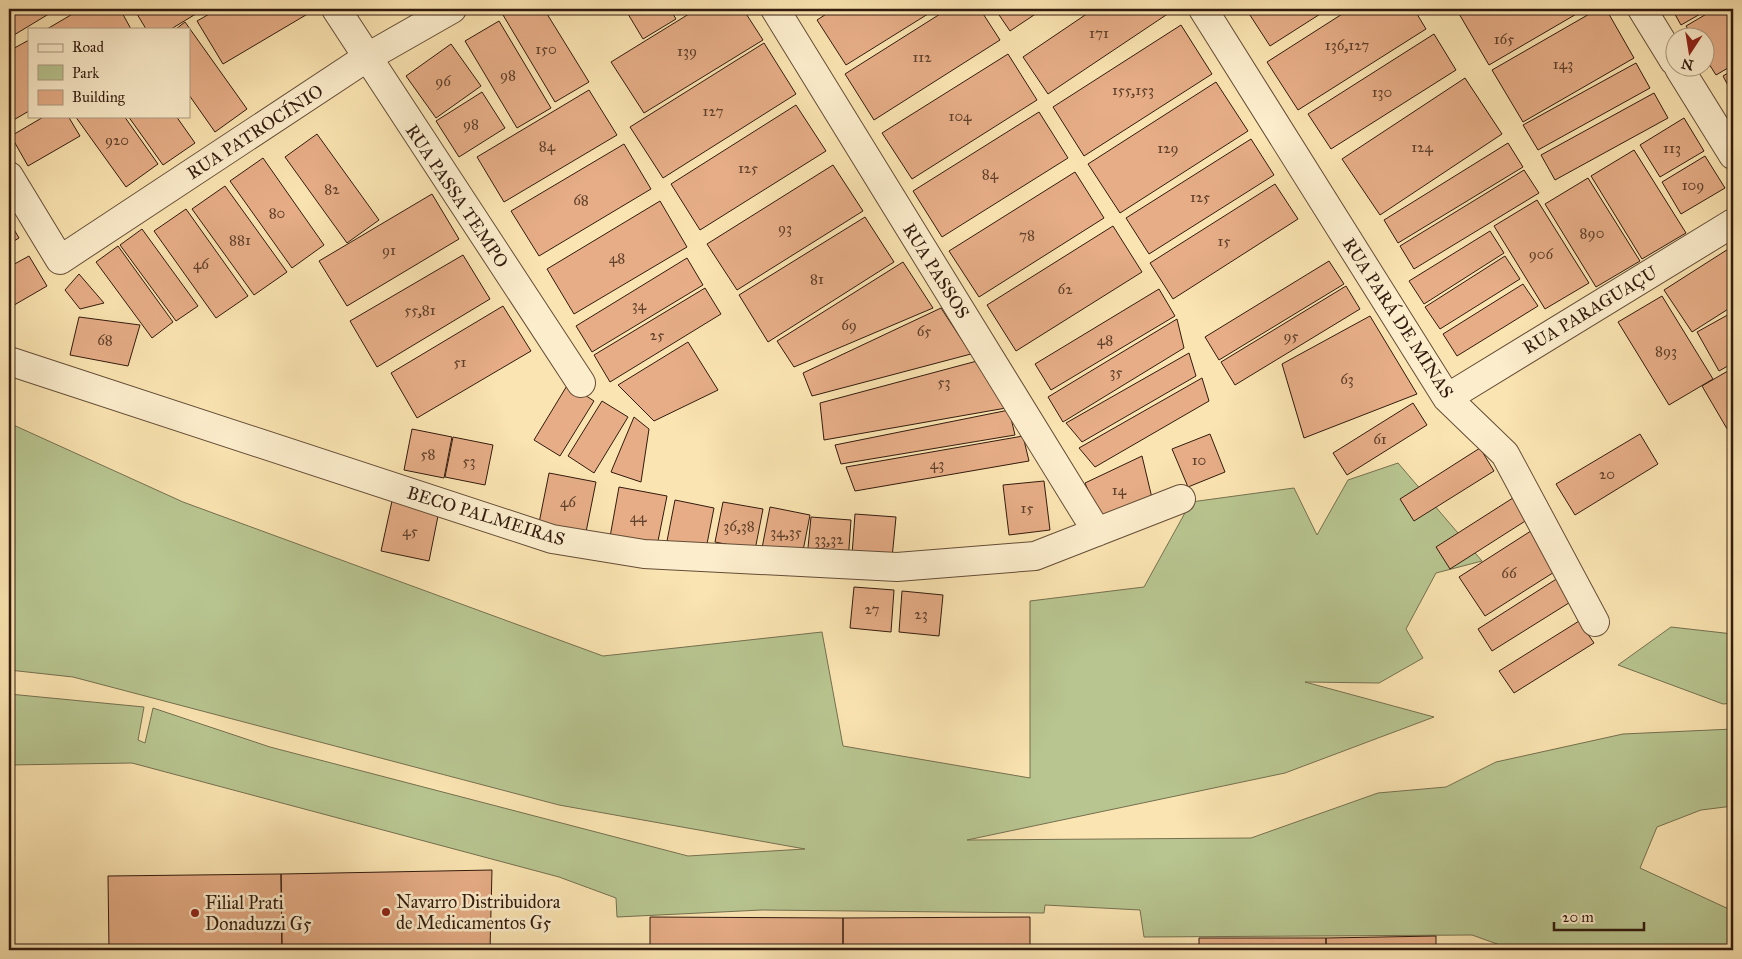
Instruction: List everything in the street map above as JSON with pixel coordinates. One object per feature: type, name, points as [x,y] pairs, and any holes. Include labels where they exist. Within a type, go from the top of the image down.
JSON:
[{"type":"street","name":"RUA PASSA TEMPO","points":[[336,9],[366,58],[581,382]]},
{"type":"street","name":"RUA PATROCÍNIO","points":[[9,176],[60,260],[366,58],[452,9]]},
{"type":"street","name":"RUA PASSOS","points":[[774,9],[1097,532]]},
{"type":"street","name":"RUA PARÁ DE MINAS","points":[[1203,9],[1447,398],[1505,454],[1595,622]]},
{"type":"street","points":[[1642,9],[1664,45]]},
{"type":"street","points":[[1685,78],[1733,155]]},
{"type":"street","name":"RUA PARAGUAÇU","points":[[1447,398],[1733,223]]},
{"type":"street","name":"BECO PALMEIRAS","points":[[9,362],[552,539],[644,554],[897,567],[1035,556],[1181,499]]},
{"type":"green space","points":[[9,423],[183,502],[603,656],[822,632],[843,746],[1030,778],[1030,601],[1144,587],[1191,502],[1294,488],[1317,535],[1348,480],[1398,463],[1482,561],[1436,573],[1406,629],[1423,658],[1379,683],[1305,682],[1434,717],[1285,773],[967,840],[1251,838],[1378,793],[1446,787],[1496,762],[1623,734],[1733,729],[1733,806],[1701,810],[1657,827],[1640,868],[1733,911],[1733,950],[1514,950],[1472,935],[1144,937],[1140,910],[1045,905],[1044,913],[762,910],[617,917],[616,898],[559,877],[132,763],[9,765],[9,694],[144,707],[138,740],[145,743],[153,708],[270,747],[688,856],[805,849],[559,805],[73,677],[9,670]]},
{"type":"green space","points":[[1671,627],[1733,634],[1733,703],[1723,704],[1618,665]]},
{"type":"building","points":[[9,9],[57,9],[9,38]]},
{"type":"building","points":[[81,9],[120,9],[130,28],[49,28]]},
{"type":"building","points":[[134,9],[204,9],[173,28],[145,28]]},
{"type":"building","points":[[218,9],[316,9],[223,64],[197,21]]},
{"type":"building","points":[[513,9],[544,9],[589,82],[555,102],[503,15]]},
{"type":"building","points":[[625,9],[670,9],[676,19],[643,39]]},
{"type":"building","points":[[697,9],[743,9],[763,40],[644,113],[611,62]]},
{"type":"building","points":[[834,9],[936,9],[846,65],[817,20]]},
{"type":"building","points":[[948,9],[980,9],[1000,40],[874,120],[845,74]]},
{"type":"building","points":[[995,9],[1043,9],[1010,31]]},
{"type":"building","points":[[1094,9],[1175,9],[1048,94],[1023,57]]},
{"type":"building","points":[[1246,9],[1328,9],[1270,46]]},
{"type":"building","points":[[1350,9],[1414,9],[1426,29],[1298,110],[1267,62]]},
{"type":"building","points":[[1464,9],[1585,9],[1489,65],[1458,12]]},
{"type":"building","points":[[1598,9],[1606,9],[1634,58],[1523,122],[1492,70]]},
{"type":"building","points":[[1672,9],[1709,9],[1681,25]]},
{"type":"building","points":[[1715,9],[1733,9],[1733,65],[1716,75],[1714,72],[1714,28],[1687,28],[1686,26]]},
{"type":"building","points":[[499,21],[551,108],[517,128],[465,41]]},
{"type":"building","points":[[185,22],[189,28],[177,28]]},
{"type":"building","points":[[1181,25],[1212,74],[1084,156],[1053,107]]},
{"type":"building","points":[[190,29],[247,109],[215,132],[190,96]]},
{"type":"building","points":[[1434,34],[1456,70],[1331,149],[1308,114]]},
{"type":"building","points":[[28,41],[28,112],[10,122],[9,51]]},
{"type":"building","points":[[764,43],[796,94],[663,178],[630,127]]},
{"type":"building","points":[[451,44],[481,86],[436,118],[406,76]]},
{"type":"building","points":[[1008,54],[1037,100],[912,179],[882,133]]},
{"type":"building","points":[[1636,63],[1650,88],[1538,150],[1523,125]]},
{"type":"building","points":[[1733,70],[1733,95],[1723,76]]},
{"type":"building","points":[[1465,78],[1502,134],[1380,215],[1342,159]]},
{"type":"building","points":[[1216,82],[1248,131],[1120,213],[1088,164]]},
{"type":"building","points":[[589,90],[617,135],[504,202],[477,157]]},
{"type":"building","points":[[482,92],[505,128],[459,157],[436,121]]},
{"type":"building","points":[[1654,93],[1668,118],[1555,180],[1541,155]]},
{"type":"building","points":[[796,105],[826,151],[700,230],[671,184]]},
{"type":"building","points":[[1039,112],[1068,158],[942,237],[913,191]]},
{"type":"building","points":[[42,118],[69,118],[80,136],[28,166],[11,136]]},
{"type":"building","points":[[76,118],[125,118],[158,164],[126,187]]},
{"type":"building","points":[[129,118],[177,118],[195,143],[163,165]]},
{"type":"building","points":[[1684,118],[1704,151],[1660,177],[1640,145]]},
{"type":"building","points":[[317,134],[379,220],[347,243],[285,157]]},
{"type":"building","points":[[1251,139],[1274,175],[1149,254],[1126,218]]},
{"type":"building","points":[[1508,143],[1523,167],[1398,243],[1384,220]]},
{"type":"building","points":[[624,144],[651,189],[539,256],[511,211]]},
{"type":"building","points":[[1634,150],[1686,233],[1642,259],[1591,176]]},
{"type":"building","points":[[1705,156],[1725,188],[1681,214],[1662,182]]},
{"type":"building","points":[[263,158],[324,245],[292,268],[230,181]]},
{"type":"building","points":[[833,165],[863,211],[737,290],[707,244]]},
{"type":"building","points":[[1524,170],[1539,193],[1414,269],[1400,246]]},
{"type":"building","points":[[1075,172],[1104,218],[979,297],[949,251]]},
{"type":"building","points":[[1588,178],[1640,261],[1596,287],[1545,204]]},
{"type":"building","points":[[1275,184],[1298,219],[1173,299],[1150,263]]},
{"type":"building","points":[[225,186],[287,272],[254,295],[192,209]]},
{"type":"building","points":[[432,194],[459,239],[347,306],[319,261]]},
{"type":"building","points":[[1537,200],[1589,283],[1545,309],[1494,226]]},
{"type":"building","points":[[660,201],[687,247],[574,314],[547,269]]},
{"type":"building","points":[[186,209],[248,296],[216,318],[154,231]]},
{"type":"building","points":[[865,217],[894,262],[768,342],[739,295]]},
{"type":"building","points":[[9,221],[19,238],[9,244]]},
{"type":"building","points":[[1113,226],[1142,272],[1016,351],[987,305]]},
{"type":"building","points":[[142,229],[198,306],[176,321],[120,245]]},
{"type":"building","points":[[1490,231],[1504,253],[1424,304],[1409,281]]},
{"type":"building","points":[[118,246],[173,322],[152,338],[96,262]]},
{"type":"building","points":[[1733,246],[1733,306],[1692,332],[1664,290]]},
{"type":"building","points":[[463,255],[490,299],[377,367],[350,321]]},
{"type":"building","points":[[29,256],[47,286],[9,308],[9,267]]},
{"type":"building","points":[[1505,256],[1520,279],[1440,329],[1425,307]]},
{"type":"building","points":[[687,258],[703,285],[592,352],[576,326]]},
{"type":"building","points":[[1329,261],[1344,284],[1219,360],[1205,337]]},
{"type":"building","points":[[903,262],[933,308],[794,367],[777,341]]},
{"type":"building","points":[[79,274],[104,303],[80,309],[65,290]]},
{"type":"building","points":[[1523,284],[1538,306],[1457,356],[1443,334]]},
{"type":"building","points":[[1346,286],[1360,309],[1235,385],[1221,362]]},
{"type":"building","points":[[705,288],[721,314],[610,382],[594,355]]},
{"type":"building","points":[[1159,289],[1175,316],[1051,390],[1035,364]]},
{"type":"building","points":[[1662,296],[1713,379],[1669,405],[1618,322]]},
{"type":"building","points":[[503,306],[531,351],[417,418],[391,373]]},
{"type":"building","points":[[941,308],[971,354],[812,396],[803,373]]},
{"type":"building","points":[[1733,312],[1733,363],[1719,371],[1697,332]]},
{"type":"building","points":[[1370,316],[1417,394],[1304,438],[1282,364]]},
{"type":"building","points":[[79,317],[140,325],[128,366],[70,355]]},
{"type":"building","points":[[1177,319],[1184,348],[1063,422],[1048,397]]},
{"type":"building","points":[[688,342],[718,390],[654,421],[618,385]]},
{"type":"building","points":[[1189,353],[1196,376],[1082,442],[1066,423]]},
{"type":"building","points":[[977,361],[1006,408],[824,440],[820,403]]},
{"type":"building","points":[[1733,368],[1733,439],[1702,386]]},
{"type":"building","points":[[1202,378],[1209,401],[1095,467],[1079,448]]},
{"type":"building","points":[[568,384],[594,401],[560,456],[534,440]]},
{"type":"building","points":[[602,401],[628,417],[594,473],[568,456]]},
{"type":"building","points":[[1413,403],[1427,425],[1347,475],[1333,453]]},
{"type":"building","points":[[1009,410],[1015,435],[841,464],[835,445]]},
{"type":"building","points":[[634,417],[649,429],[641,482],[611,472]]},
{"type":"building","points":[[412,429],[452,437],[444,478],[404,470]]},
{"type":"building","points":[[1210,434],[1225,472],[1188,487],[1172,449]]},
{"type":"building","points":[[1640,434],[1658,464],[1575,515],[1556,484]]},
{"type":"building","points":[[1023,436],[1029,461],[855,491],[846,467]]},
{"type":"building","points":[[453,437],[493,445],[485,485],[445,477]]},
{"type":"building","points":[[1480,448],[1494,471],[1414,521],[1400,499]]},
{"type":"building","points":[[1142,456],[1152,498],[1100,518],[1085,483]]},
{"type":"building","points":[[549,473],[596,482],[586,532],[539,523]]},
{"type":"building","points":[[1044,481],[1050,530],[1009,535],[1003,485]]},
{"type":"building","points":[[619,487],[667,496],[657,546],[610,537]]},
{"type":"building","points":[[1516,496],[1530,518],[1450,569],[1436,547]]},
{"type":"building","points":[[675,500],[714,508],[706,549],[667,541]]},
{"type":"building","points":[[392,501],[439,511],[429,561],[381,551]]},
{"type":"building","points":[[723,502],[763,509],[755,550],[715,542]]},
{"type":"building","points":[[770,507],[810,515],[802,556],[762,548]]},
{"type":"building","points":[[855,514],[896,517],[892,558],[852,555]]},
{"type":"building","points":[[811,517],[851,520],[848,562],[807,558]]},
{"type":"building","points":[[1534,529],[1559,569],[1485,616],[1459,577]]},
{"type":"building","points":[[1558,578],[1572,601],[1492,651],[1478,629]]},
{"type":"building","points":[[854,587],[894,590],[891,632],[850,628]]},
{"type":"building","points":[[902,591],[943,595],[939,636],[899,632]]},
{"type":"building","points":[[1579,621],[1594,643],[1514,693],[1499,671]]},
{"type":"building","name":"Navarro Distribuidora de Medicamentos G5","points":[[492,870],[490,950],[282,950],[281,874]]},
{"type":"building","name":"Filial Prati Donaduzzi G5","points":[[281,874],[282,950],[109,950],[108,876]]},
{"type":"building","points":[[650,917],[843,918],[843,950],[650,950]]},
{"type":"building","points":[[1030,917],[1030,950],[843,950],[843,918]]},
{"type":"building","points":[[1436,936],[1436,950],[1326,950],[1326,938]]},
{"type":"building","points":[[1199,938],[1326,938],[1326,950],[1199,950]]},
{"type":"place","name":"Navarro Distribuidora de Medicamentos G5","points":[[386,912]]},
{"type":"place","name":"Filial Prati Donaduzzi G5","points":[[195,913]]}]
